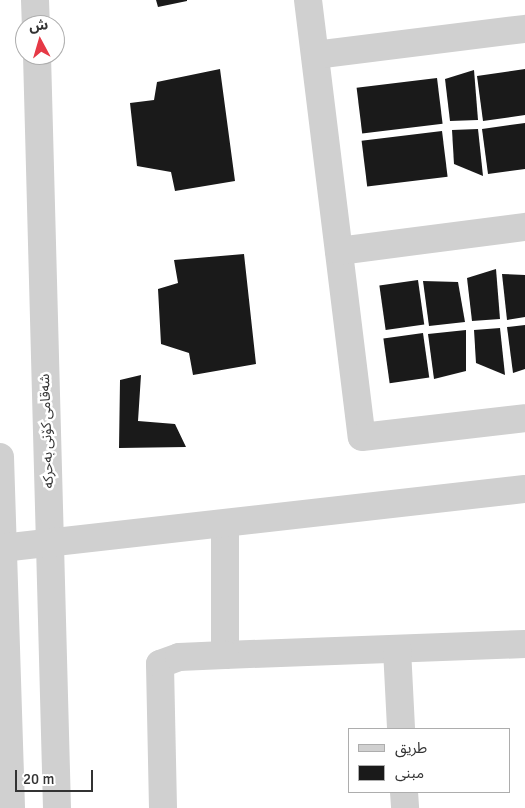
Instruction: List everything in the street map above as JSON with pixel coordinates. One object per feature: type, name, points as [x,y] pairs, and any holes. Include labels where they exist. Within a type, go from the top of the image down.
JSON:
[{"type":"street","points":[[35,0],[36,15]]},
{"type":"street","points":[[308,0],[362,437],[525,418]]},
{"type":"street","points":[[315,55],[525,29]]},
{"type":"street","name":"شەقامی کۆنی بەحرکە","points":[[37,65],[57,808]]},
{"type":"street","points":[[339,250],[525,227]]},
{"type":"street","points":[[0,457],[11,808]]},
{"type":"street","points":[[2,548],[525,489]]},
{"type":"street","points":[[225,524],[225,655]]},
{"type":"street","points":[[163,808],[160,664],[179,656],[525,644]]},
{"type":"street","points":[[397,649],[401,728]]},
{"type":"street","points":[[404,793],[405,808]]},
{"type":"building","points":[[156,0],[187,0],[187,1],[158,7]]},
{"type":"building","points":[[220,69],[235,181],[175,191],[171,172],[137,166],[130,103],[154,100],[157,82]]},
{"type":"building","points":[[525,69],[525,115],[483,121],[477,76]]},
{"type":"building","points":[[474,70],[478,120],[450,121],[445,79]]},
{"type":"building","points":[[437,78],[443,124],[362,134],[357,88]]},
{"type":"building","points":[[525,123],[525,169],[488,174],[482,129]]},
{"type":"building","points":[[478,129],[483,176],[454,164],[452,130]]},
{"type":"building","points":[[442,131],[448,177],[367,187],[362,141]]},
{"type":"building","points":[[244,254],[256,364],[193,375],[189,353],[161,344],[158,289],[178,283],[174,260]]},
{"type":"building","points":[[496,269],[500,319],[472,321],[467,278]]},
{"type":"building","points":[[502,274],[525,275],[525,317],[507,320]]},
{"type":"building","points":[[418,280],[424,325],[386,330],[379,285]]},
{"type":"building","points":[[423,281],[458,282],[465,322],[429,326]]},
{"type":"building","points":[[525,325],[525,369],[513,373],[507,327]]},
{"type":"building","points":[[500,328],[505,375],[476,363],[474,330]]},
{"type":"building","points":[[466,330],[466,371],[434,379],[428,334]]},
{"type":"building","points":[[423,333],[429,378],[390,383],[383,339]]},
{"type":"building","points":[[141,375],[138,421],[175,424],[186,447],[119,448],[120,380]]}]
